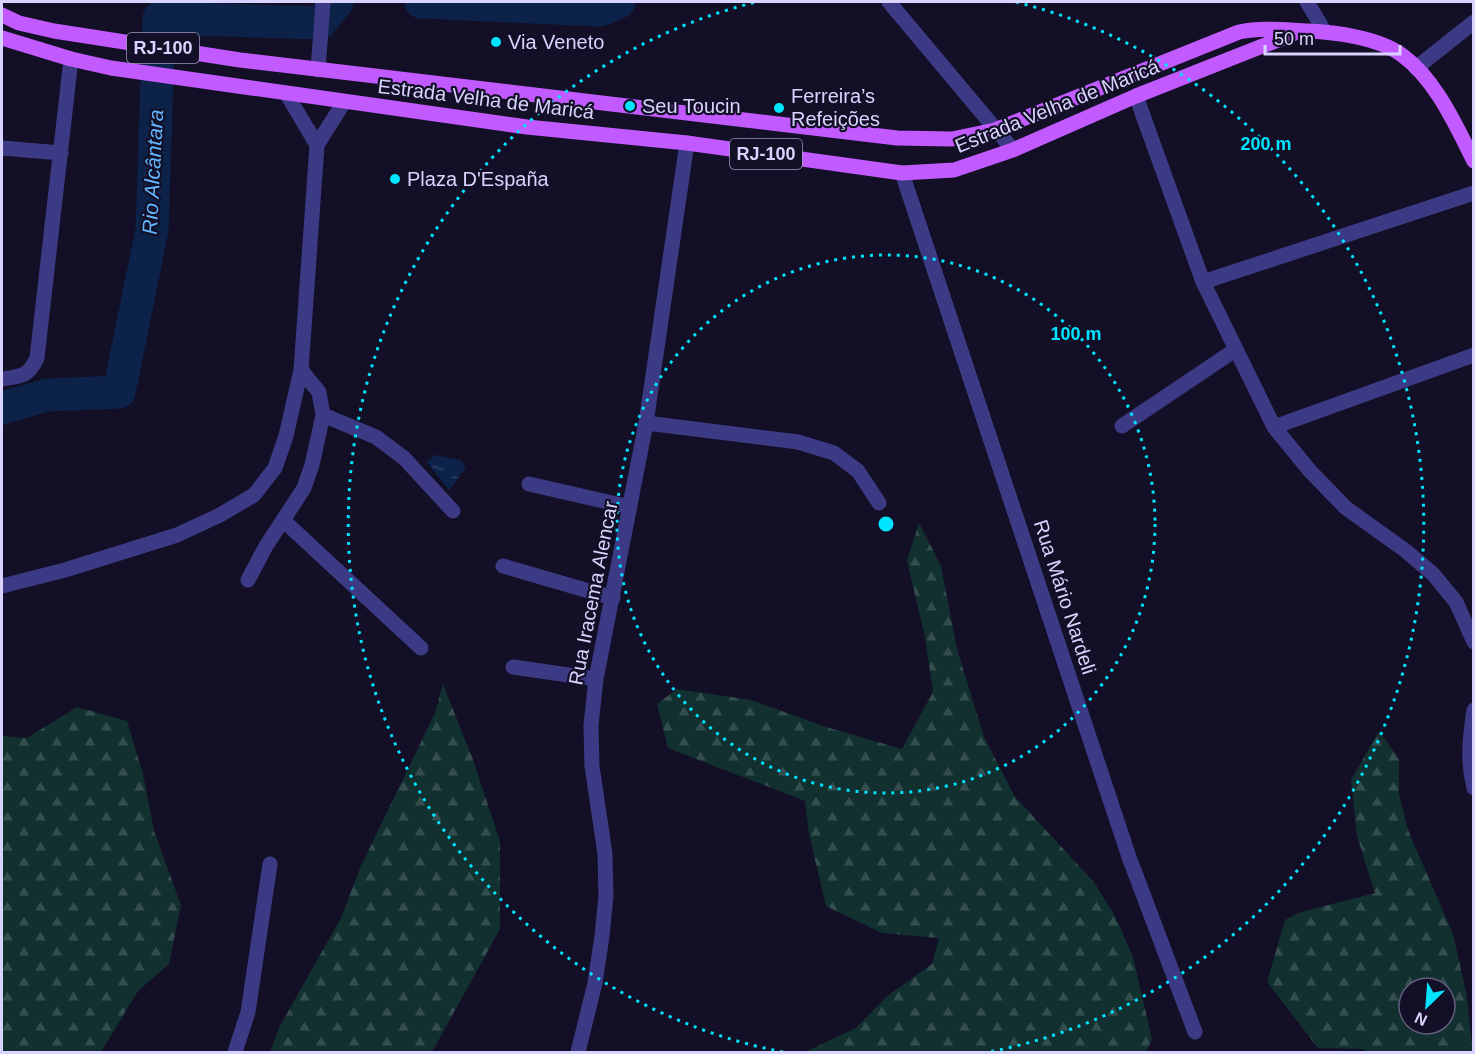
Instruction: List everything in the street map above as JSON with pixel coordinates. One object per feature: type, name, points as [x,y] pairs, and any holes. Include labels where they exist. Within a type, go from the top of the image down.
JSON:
[{"type":"main road","name":"Estrada Velha de Maricá","points":[[2,15],[19,23],[86,36],[240,60],[897,138],[952,139],[995,130],[1229,35],[1255,29],[1325,32],[1374,42],[1400,53],[1416,68],[1445,105],[1473,161]]},
{"type":"main road","name":"Estrada Velha de Maricá","points":[[2,38],[89,64],[527,127],[687,143],[902,173],[954,170],[1012,150],[1136,96],[1302,31]]},
{"type":"street","points":[[318,70],[323,2]]},
{"type":"street","points":[[888,2],[1012,150]]},
{"type":"street","points":[[1307,2],[1325,32]]},
{"type":"street","points":[[1416,68],[1473,22]]},
{"type":"street","points":[[2,379],[24,375],[32,370],[37,358],[71,60]]},
{"type":"street","points":[[286,93],[317,145]]},
{"type":"street","points":[[1136,96],[1203,282],[1274,427],[1310,471],[1346,508],[1406,551],[1433,574],[1456,602],[1473,642]]},
{"type":"street","points":[[2,586],[65,570],[177,535],[220,515],[254,495],[275,468],[286,436],[301,370],[317,145],[344,102]]},
{"type":"street","name":"Rua Iracema Alencar","points":[[578,1053],[595,983],[606,896],[605,854],[592,766],[591,725],[596,679],[646,423],[687,143]]},
{"type":"street","points":[[2,148],[61,153]]},
{"type":"street","name":"Rua Mário Nardeli","points":[[902,173],[1129,857],[1195,1032]]},
{"type":"street","points":[[1203,282],[1473,193]]},
{"type":"street","points":[[1122,426],[1236,350]]},
{"type":"street","points":[[1274,427],[1473,355]]},
{"type":"street","points":[[248,580],[266,546],[304,488],[308,477],[323,415],[319,392],[301,370]]},
{"type":"street","points":[[323,415],[376,437],[404,458],[453,511]]},
{"type":"street","points":[[646,423],[798,442],[834,453],[858,471],[879,503]]},
{"type":"street","points":[[529,484],[630,507]]},
{"type":"street","points":[[284,521],[421,648]]},
{"type":"street","points":[[503,566],[613,598]]},
{"type":"street","points":[[513,667],[596,679]]},
{"type":"street","points":[[1473,710],[1469,741],[1470,774],[1473,788]]},
{"type":"street","points":[[235,1053],[248,1011],[270,864]]},
{"type":"green space","points":[[919,523],[941,566],[957,649],[984,737],[1015,797],[1094,882],[1115,916],[1133,957],[1152,1039],[1146,1052],[805,1052],[856,1028],[886,997],[932,964],[939,938],[882,933],[826,906],[809,834],[805,801],[668,748],[657,704],[677,689],[751,700],[826,727],[902,749],[933,692],[925,637],[907,561]]},
{"type":"green space","points":[[443,684],[472,757],[500,841],[500,929],[432,1052],[270,1052],[280,1026],[341,918],[360,868],[435,713]]},
{"type":"green space","points":[[77,707],[127,721],[143,774],[154,831],[181,905],[169,964],[138,991],[101,1052],[2,1052],[2,736],[27,738]]},
{"type":"green space","points":[[1379,731],[1399,759],[1399,795],[1408,830],[1453,934],[1466,992],[1473,1052],[1370,1052],[1362,1049],[1318,1048],[1267,982],[1285,920],[1301,912],[1375,893],[1357,836],[1351,780]]},
{"type":"water","points":[[435,455],[461,460],[466,467],[449,490],[427,462]]},
{"type":"waterway","points":[[159,18],[170,2]]},
{"type":"waterway","name":"Rio Alcântara","points":[[2,408],[47,395],[119,392],[152,230],[159,18],[320,23],[337,2]]},
{"type":"waterway","name":"Rio Alcântara","points":[[421,2],[600,10],[619,2]]},
{"type":"place","name":"Via Veneto","points":[[496,42]]},
{"type":"place","name":"Seu Toucin","points":[[630,106]]},
{"type":"place","name":"Ferreira’s Refeições","points":[[779,108]]},
{"type":"place","name":"Plaza D'España","points":[[395,179]]}]
